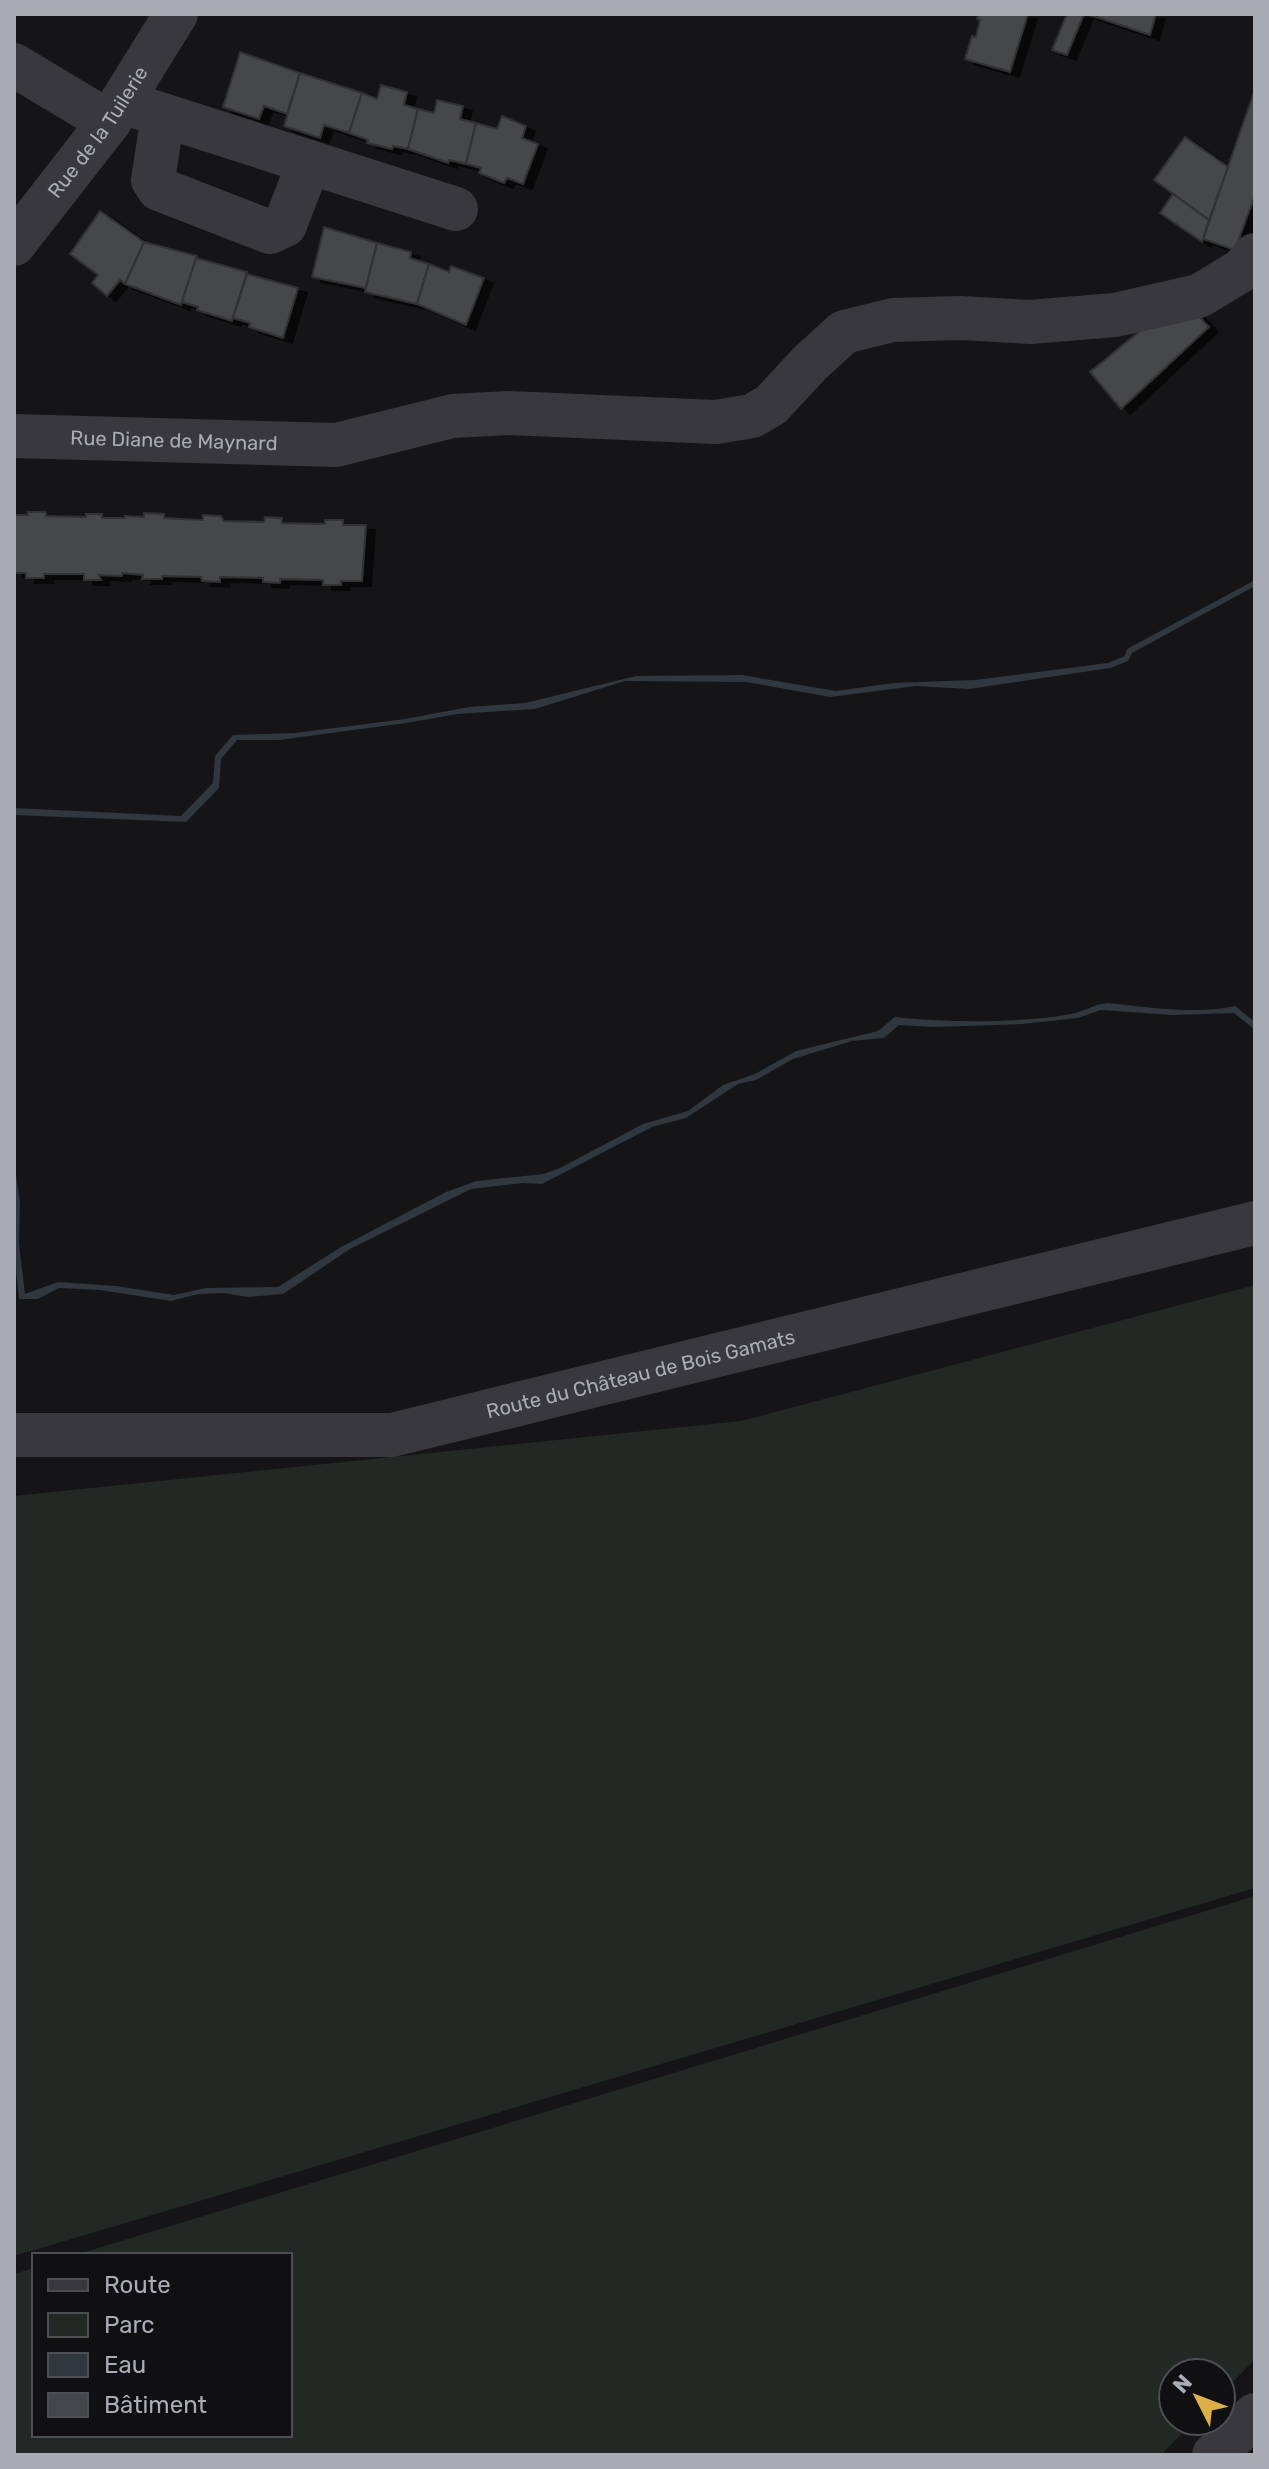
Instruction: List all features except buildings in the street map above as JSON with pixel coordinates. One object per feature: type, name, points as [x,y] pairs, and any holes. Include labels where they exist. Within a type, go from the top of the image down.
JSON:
[{"type":"street","name":"Rue de la Tuilerie","points":[[14,244],[131,113],[176,14]]},
{"type":"street","points":[[14,65],[131,113],[309,162],[456,209]]},
{"type":"street","points":[[131,113],[153,180],[159,189],[270,232],[285,225],[309,162]]},
{"type":"street","name":"Rue Diane de Maynard","points":[[14,436],[336,445],[453,416],[509,413],[716,422],[752,416],[771,405],[844,332],[893,320],[960,318],[1030,322],[1115,315],[1199,296],[1242,270],[1255,255]]},
{"type":"street","name":"Route du Château de Bois Gamats","points":[[14,1435],[392,1435],[1255,1223]]},
{"type":"street","points":[[1214,2455],[1255,2415]]},
{"type":"green space","points":[[1255,1285],[1255,1888],[14,2256],[14,1496],[741,1421]]},
{"type":"green space","points":[[1255,1896],[1255,2359],[1237,2378],[1237,2357],[1157,2357],[1157,2437],[1178,2437],[1161,2455],[14,2455],[14,2274],[32,2269],[32,2437],[292,2437],[292,2253],[82,2253]]},
{"type":"water","points":[[1255,580],[1255,586],[1132,653],[1128,661],[1110,668],[969,689],[916,686],[830,697],[746,682],[625,681],[535,709],[457,714],[279,740],[237,740],[221,759],[219,788],[186,822],[14,815],[14,808],[181,816],[213,783],[215,756],[233,735],[295,733],[405,719],[469,707],[525,703],[636,676],[742,675],[836,691],[893,683],[975,680],[1108,663],[1125,656],[1127,649]]},
{"type":"water","points":[[1107,1003],[1187,1010],[1235,1006],[1255,1022],[1255,1030],[1234,1013],[1172,1015],[1101,1010],[1078,1018],[1022,1024],[899,1025],[884,1038],[852,1041],[793,1059],[756,1080],[738,1084],[686,1118],[652,1127],[542,1184],[522,1183],[471,1189],[350,1249],[283,1294],[248,1297],[223,1293],[198,1294],[171,1301],[100,1290],[59,1288],[38,1299],[19,1299],[14,1250],[14,1161],[20,1202],[19,1244],[25,1294],[58,1282],[116,1286],[174,1295],[206,1288],[278,1287],[341,1247],[446,1192],[476,1181],[543,1174],[558,1169],[643,1124],[688,1111],[723,1085],[755,1074],[796,1051],[878,1031],[895,1017],[960,1021],[1030,1019],[1071,1014]]}]
